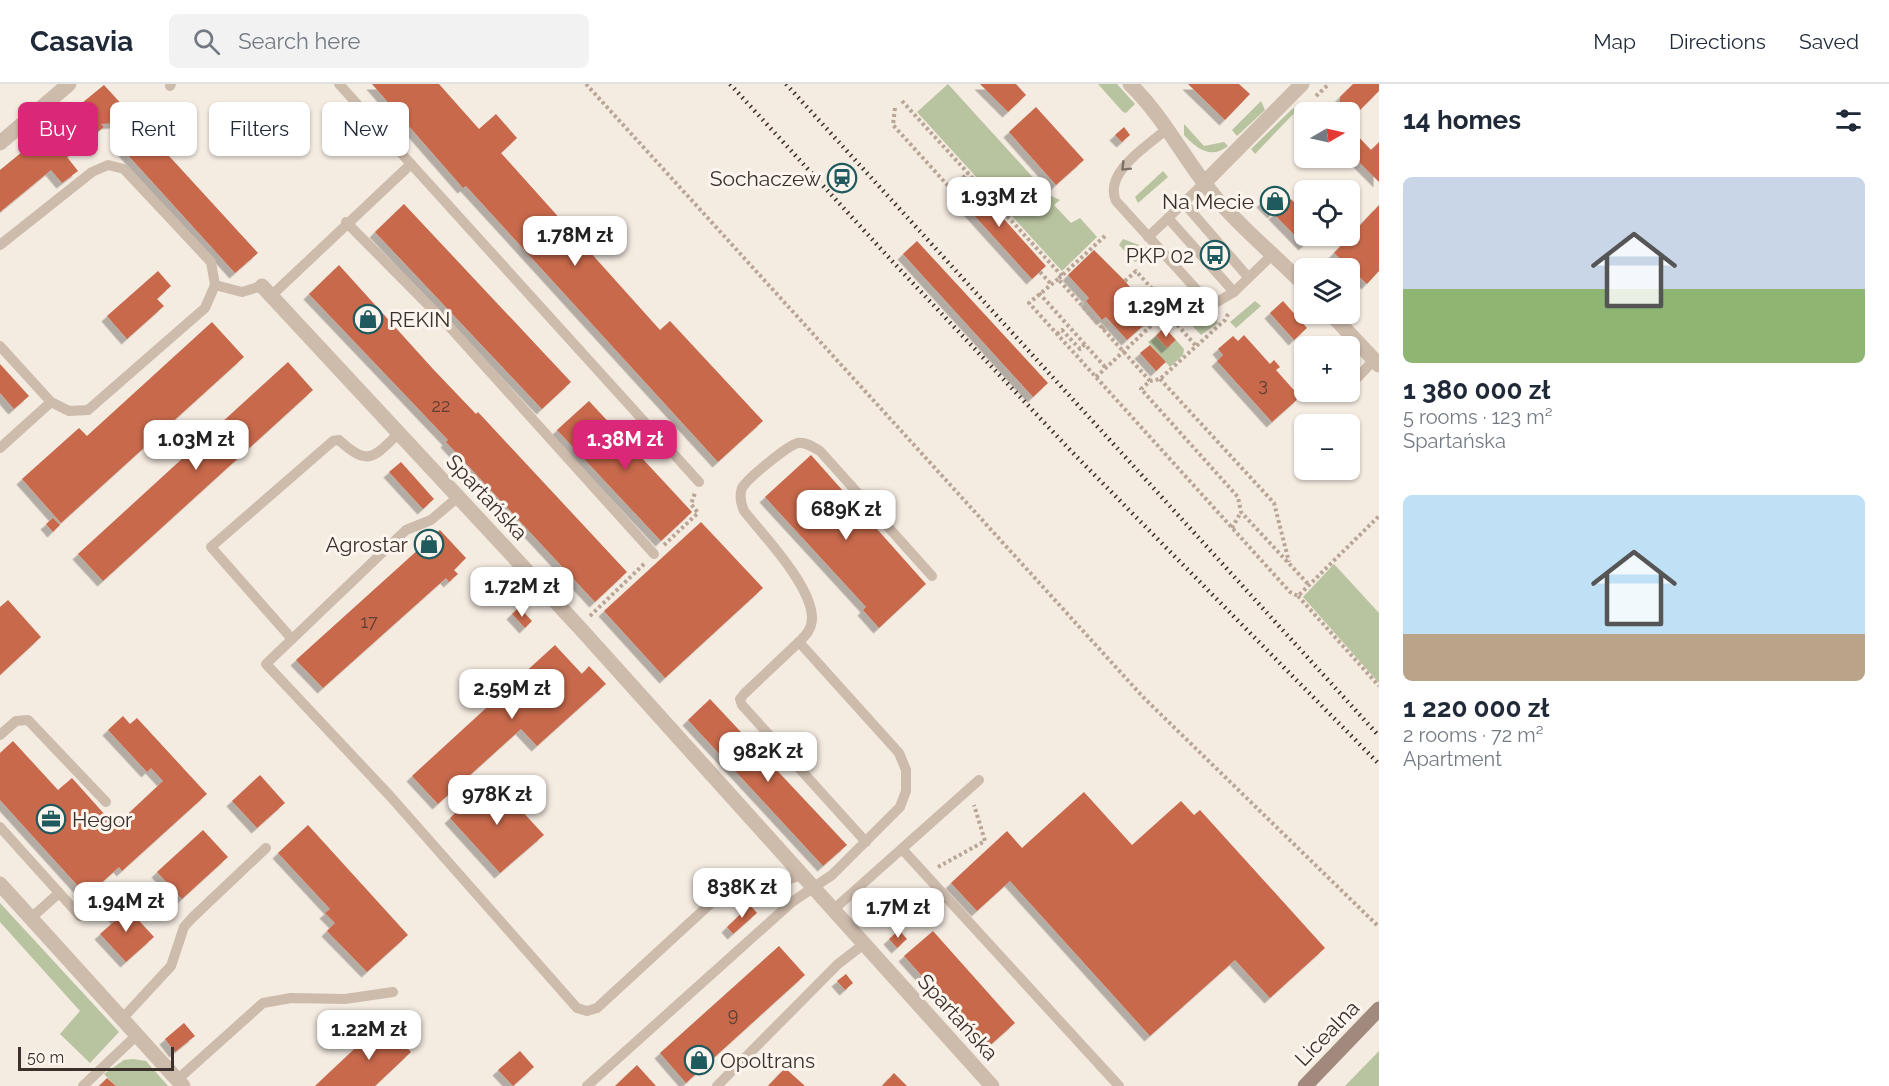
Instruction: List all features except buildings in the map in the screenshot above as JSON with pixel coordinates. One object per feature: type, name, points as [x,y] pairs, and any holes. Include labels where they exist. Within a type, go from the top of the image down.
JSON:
[{"type":"main road","name":"Licealna","points":[[1305,1086],[1379,1009]]},
{"type":"street","points":[[0,143],[69,84]]},
{"type":"street","points":[[1130,84],[1148,101],[1231,215],[1294,275]]},
{"type":"street","points":[[1205,182],[1302,84]]},
{"type":"street","name":"Spartańska","points":[[266,291],[458,497],[992,1086]]},
{"type":"street","points":[[1341,324],[1377,362]]},
{"type":"street","points":[[0,884],[180,1083]]},
{"type":"lane","points":[[339,84],[699,482]]},
{"type":"lane","points":[[1168,128],[1121,170],[1113,182],[1113,194],[1116,201],[1206,300],[1217,302],[1234,292],[1273,254]]},
{"type":"lane","points":[[215,285],[242,292],[266,291],[411,164]]},
{"type":"lane","points":[[0,245],[92,172],[108,165],[124,169],[211,262],[215,285],[206,308],[88,410],[69,411],[51,402],[0,346]]},
{"type":"lane","points":[[1148,237],[1205,182]]},
{"type":"lane","points":[[1184,203],[1248,278]]},
{"type":"lane","points":[[1168,218],[1234,292]]},
{"type":"lane","points":[[346,222],[446,323],[654,554]]},
{"type":"lane","points":[[1360,375],[1377,362]]},
{"type":"lane","points":[[0,448],[51,402]]},
{"type":"lane","points":[[292,639],[211,547],[333,441],[339,440],[355,454],[364,458],[372,456],[399,433]]},
{"type":"lane","points":[[866,842],[741,705],[740,699],[744,694],[809,633],[813,619],[810,604],[799,582],[744,511],[740,501],[741,489],[747,481],[790,446],[799,443],[820,451],[932,576]]},
{"type":"lane","points":[[458,497],[432,520],[406,530],[266,664],[390,796],[577,1008],[587,1011],[597,1008],[722,893],[736,885],[777,883],[802,875]]},
{"type":"lane","points":[[587,1086],[792,902],[815,889],[900,807],[906,791],[906,770],[898,753],[799,642]]},
{"type":"lane","points":[[0,735],[16,721],[28,720],[106,802]]},
{"type":"lane","points":[[833,910],[979,780]]},
{"type":"lane","points":[[0,827],[80,916]]},
{"type":"lane","points":[[122,1019],[171,966],[184,927],[267,848]]},
{"type":"lane","points":[[902,849],[1119,1086]]},
{"type":"lane","points":[[31,918],[59,893]]},
{"type":"lane","points":[[717,1086],[838,964],[864,944]]},
{"type":"lane","points":[[180,1083],[264,1003],[291,998],[345,999],[393,992]]},
{"type":"lane","points":[[83,1086],[137,1035]]},
{"type":"path","points":[[586,84],[1143,697],[1379,927]]},
{"type":"path","points":[[1312,101],[1329,84]]},
{"type":"path","points":[[902,101],[1062,276]]},
{"type":"path","points":[[895,108],[893,124],[951,189],[968,173]]},
{"type":"path","points":[[1105,236],[1029,303],[1290,592],[1298,596],[1379,686]]},
{"type":"path","points":[[1125,281],[1136,271],[1164,302],[1166,312],[1196,346]]},
{"type":"path","points":[[1040,272],[1050,284]]},
{"type":"path","points":[[1058,279],[1150,381]]},
{"type":"path","points":[[1164,302],[1175,292]]},
{"type":"path","points":[[1039,293],[1106,368]]},
{"type":"path","points":[[1096,377],[1166,312]]},
{"type":"path","points":[[1228,313],[1224,320],[1160,379],[1150,381],[1141,388],[1238,497],[1241,512],[1309,585]]},
{"type":"path","points":[[1102,329],[1110,321]]},
{"type":"path","points":[[1057,334],[1062,330],[1080,349],[1085,344]]},
{"type":"path","points":[[1160,379],[1274,503],[1290,565]]},
{"type":"path","points":[[1232,528],[1241,512]]},
{"type":"path","points":[[1298,596],[1379,516]]},
{"type":"path","points":[[926,873],[985,840],[967,791]]},
{"type":"green space","points":[[948,84],[1049,195],[1060,200],[1054,205],[1071,223],[1080,218],[1097,237],[1062,271],[917,112]]},
{"type":"green space","points":[[1098,84],[1117,84],[1135,104],[1126,113],[1123,112]]},
{"type":"green space","points":[[1261,101],[1265,110],[1237,136],[1232,130]]},
{"type":"green space","points":[[1294,108],[1294,113],[1255,154],[1251,149]]},
{"type":"green space","points":[[1184,124],[1204,146],[1224,142],[1228,146],[1216,152],[1204,151],[1184,135]]},
{"type":"green space","points":[[1163,171],[1168,177],[1138,203],[1135,197]]},
{"type":"green space","points":[[1123,239],[1147,248],[1150,252],[1135,262],[1119,245]]},
{"type":"green space","points":[[1255,301],[1261,306],[1236,328],[1230,322]]},
{"type":"green space","points":[[1175,302],[1196,316],[1216,320],[1218,323],[1201,335],[1171,303]]},
{"type":"green space","points":[[1156,336],[1167,348],[1176,340],[1184,349],[1183,355],[1170,367],[1148,342]]},
{"type":"green space","points":[[1334,564],[1379,613],[1379,683],[1303,597]]},
{"type":"green space","points":[[0,903],[119,1032],[90,1063],[60,1034],[80,1011],[0,922]]},
{"type":"green space","points":[[1379,1051],[1379,1086],[1345,1086]]},
{"type":"green space","points":[[124,1060],[146,1061],[168,1086],[116,1086],[104,1074]]},
{"type":"railway","points":[[730,84],[892,261],[1071,451],[1379,764]]},
{"type":"railway","points":[[786,84],[1379,736]]},
{"type":"place","name":"Sochaczew","points":[[842,178]]},
{"type":"place","name":"Na Mecie","points":[[1275,201]]},
{"type":"place","name":"PKP 02","points":[[1215,255]]},
{"type":"place","name":"REKIN","points":[[368,319]]},
{"type":"place","name":"Agrostar","points":[[429,544]]},
{"type":"place","name":"Hegor","points":[[51,819]]},
{"type":"place","name":"Opoltrans","points":[[699,1060]]}]
